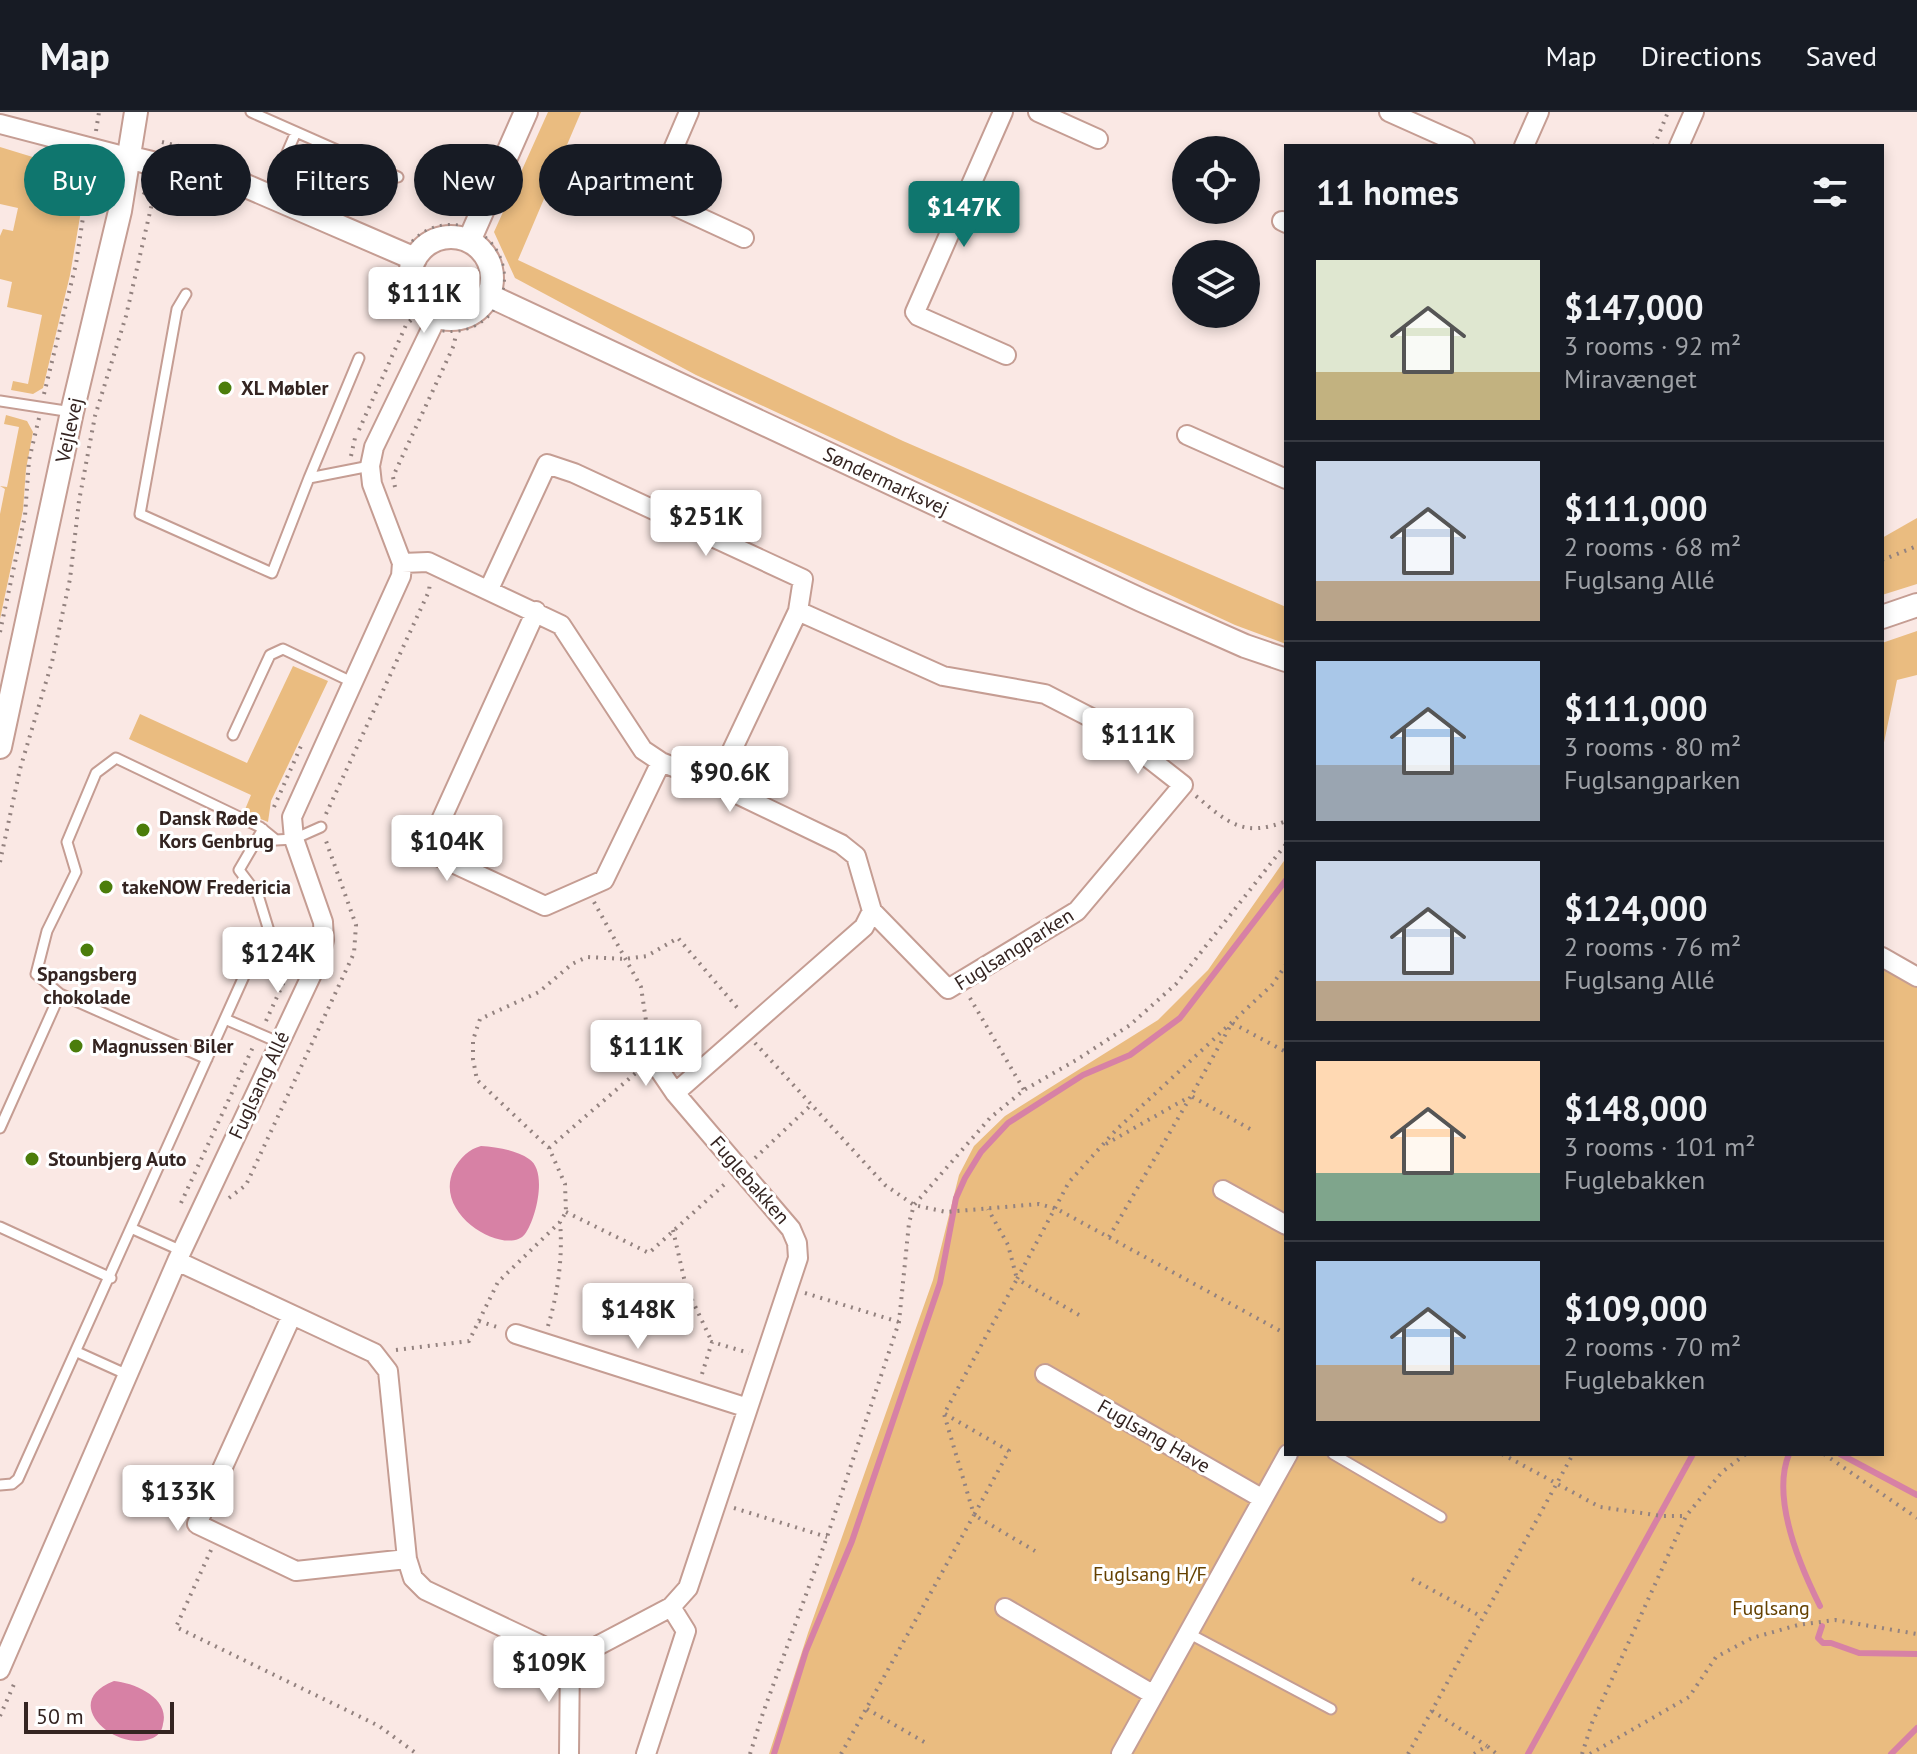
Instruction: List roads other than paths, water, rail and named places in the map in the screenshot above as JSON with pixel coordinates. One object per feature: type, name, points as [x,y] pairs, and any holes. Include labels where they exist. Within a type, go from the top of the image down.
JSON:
[{"type":"street","name":"Vejlevej","points":[[0,747],[72,412],[120,211],[136,112]]},
{"type":"street","points":[[471,236],[526,112]]},
{"type":"street","points":[[689,112],[653,196],[744,238]]},
{"type":"street","points":[[1003,112],[915,312],[1006,355]]},
{"type":"street","points":[[1038,112],[1098,139]]},
{"type":"street","points":[[1389,112],[1431,139],[1455,144]]},
{"type":"street","points":[[1525,144],[1539,112]]},
{"type":"street","points":[[1680,144],[1694,112]]},
{"type":"street","points":[[0,124],[267,193]]},
{"type":"street","points":[[318,216],[409,257]]},
{"type":"street","points":[[409,257],[432,242],[471,236]]},
{"type":"street","points":[[434,322],[460,318],[493,298],[489,264],[471,236]]},
{"type":"street","points":[[409,257],[411,286],[434,322]]},
{"type":"street","name":"Søndermarksvej","points":[[493,298],[1126,593],[1245,646],[1284,659]]},
{"type":"street","points":[[402,563],[372,484],[370,466],[374,447],[434,322]]},
{"type":"street","points":[[1187,435],[1284,473]]},
{"type":"street","points":[[489,589],[547,464],[574,473],[803,579],[798,611],[716,784]]},
{"type":"street","name":"Fuglsangparken","points":[[402,563],[428,562],[561,625],[643,750],[661,762],[716,784],[841,844],[856,856],[872,911],[948,989],[1077,911],[1183,785],[1109,727],[1045,694],[943,676],[798,611]]},
{"type":"street","name":"Fuglsang Allé","points":[[0,1670],[180,1256],[320,957],[324,940],[323,922],[294,839],[292,817],[401,576],[402,563]]},
{"type":"street","points":[[1884,616],[1917,605]]},
{"type":"street","points":[[536,611],[427,851],[545,906],[604,880],[661,762]]},
{"type":"street","points":[[675,1093],[864,927],[872,911]]},
{"type":"street","points":[[1884,958],[1917,977]]},
{"type":"street","name":"Fuglebakken","points":[[570,1655],[582,1654],[671,1607],[688,1588],[798,1258],[797,1243],[791,1229],[675,1093],[652,1059]]},
{"type":"street","points":[[1223,1190],[1284,1224]]},
{"type":"street","points":[[180,1256],[292,1315],[374,1353],[388,1371],[407,1559],[413,1578],[425,1590],[558,1653],[570,1655],[569,1754]]},
{"type":"street","points":[[292,1315],[197,1524],[296,1571],[407,1559]]},
{"type":"street","points":[[516,1334],[748,1408]]},
{"type":"street","name":"Fuglsang Have","points":[[1045,1374],[1263,1499]]},
{"type":"street","points":[[1121,1754],[1287,1456]]},
{"type":"street","points":[[646,1754],[686,1631],[671,1607]]},
{"type":"street","points":[[1005,1608],[1154,1695]]},
{"type":"lane","points":[[251,112],[323,144]]},
{"type":"lane","points":[[291,144],[296,132]]},
{"type":"lane","points":[[186,294],[177,309],[140,514],[272,573],[359,358]]},
{"type":"lane","points":[[0,401],[72,412]]},
{"type":"lane","points":[[309,478],[370,466]]},
{"type":"lane","points":[[233,735],[270,655],[283,649],[354,683]]},
{"type":"lane","points":[[207,1059],[60,994],[36,974],[47,931],[76,872],[67,842],[96,773],[116,758],[263,829],[276,840],[294,839],[321,827]]},
{"type":"lane","points":[[257,954],[269,931],[258,895],[239,870],[263,829]]},
{"type":"lane","points":[[180,1256],[129,1228],[245,974]]},
{"type":"lane","points":[[0,1128],[60,994]]},
{"type":"lane","points":[[225,1019],[278,1042]]},
{"type":"lane","points":[[0,1227],[111,1278]]},
{"type":"lane","points":[[0,1485],[12,1484],[18,1479],[133,1229]]},
{"type":"lane","points":[[77,1352],[128,1375]]},
{"type":"lane","points":[[1336,1456],[1441,1517]]},
{"type":"lane","points":[[1188,1633],[1331,1709]]},
{"type":"waterway","points":[[774,1754],[806,1651],[852,1541],[940,1283],[956,1198],[965,1178],[981,1152],[1008,1123],[1083,1075],[1130,1055],[1180,1018],[1284,883]]},
{"type":"waterway","points":[[1528,1754],[1692,1456]]},
{"type":"waterway","points":[[1788,1456],[1783,1491],[1790,1532],[1820,1606]]},
{"type":"waterway","points":[[1844,1456],[1917,1495]]},
{"type":"waterway","points":[[1822,1626],[1818,1638],[1823,1643],[1859,1653],[1917,1654]]},
{"type":"waterway","points":[[1891,1754],[1917,1728]]},
{"type":"place","name":"XL Møbler","points":[[225,388]]},
{"type":"place","name":"Dansk Røde Kors Genbrug","points":[[143,830]]},
{"type":"place","name":"takeNOW Fredericia","points":[[106,887]]},
{"type":"place","name":"Spangsberg chokolade","points":[[87,950]]},
{"type":"place","name":"Magnussen Biler","points":[[76,1046]]},
{"type":"place","name":"Stounbjerg Auto","points":[[32,1159]]},
{"type":"park label","name":"Fuglsang H/F","points":[[1150,1574]]},
{"type":"park label","name":"Fuglsang","points":[[1771,1608]]}]
